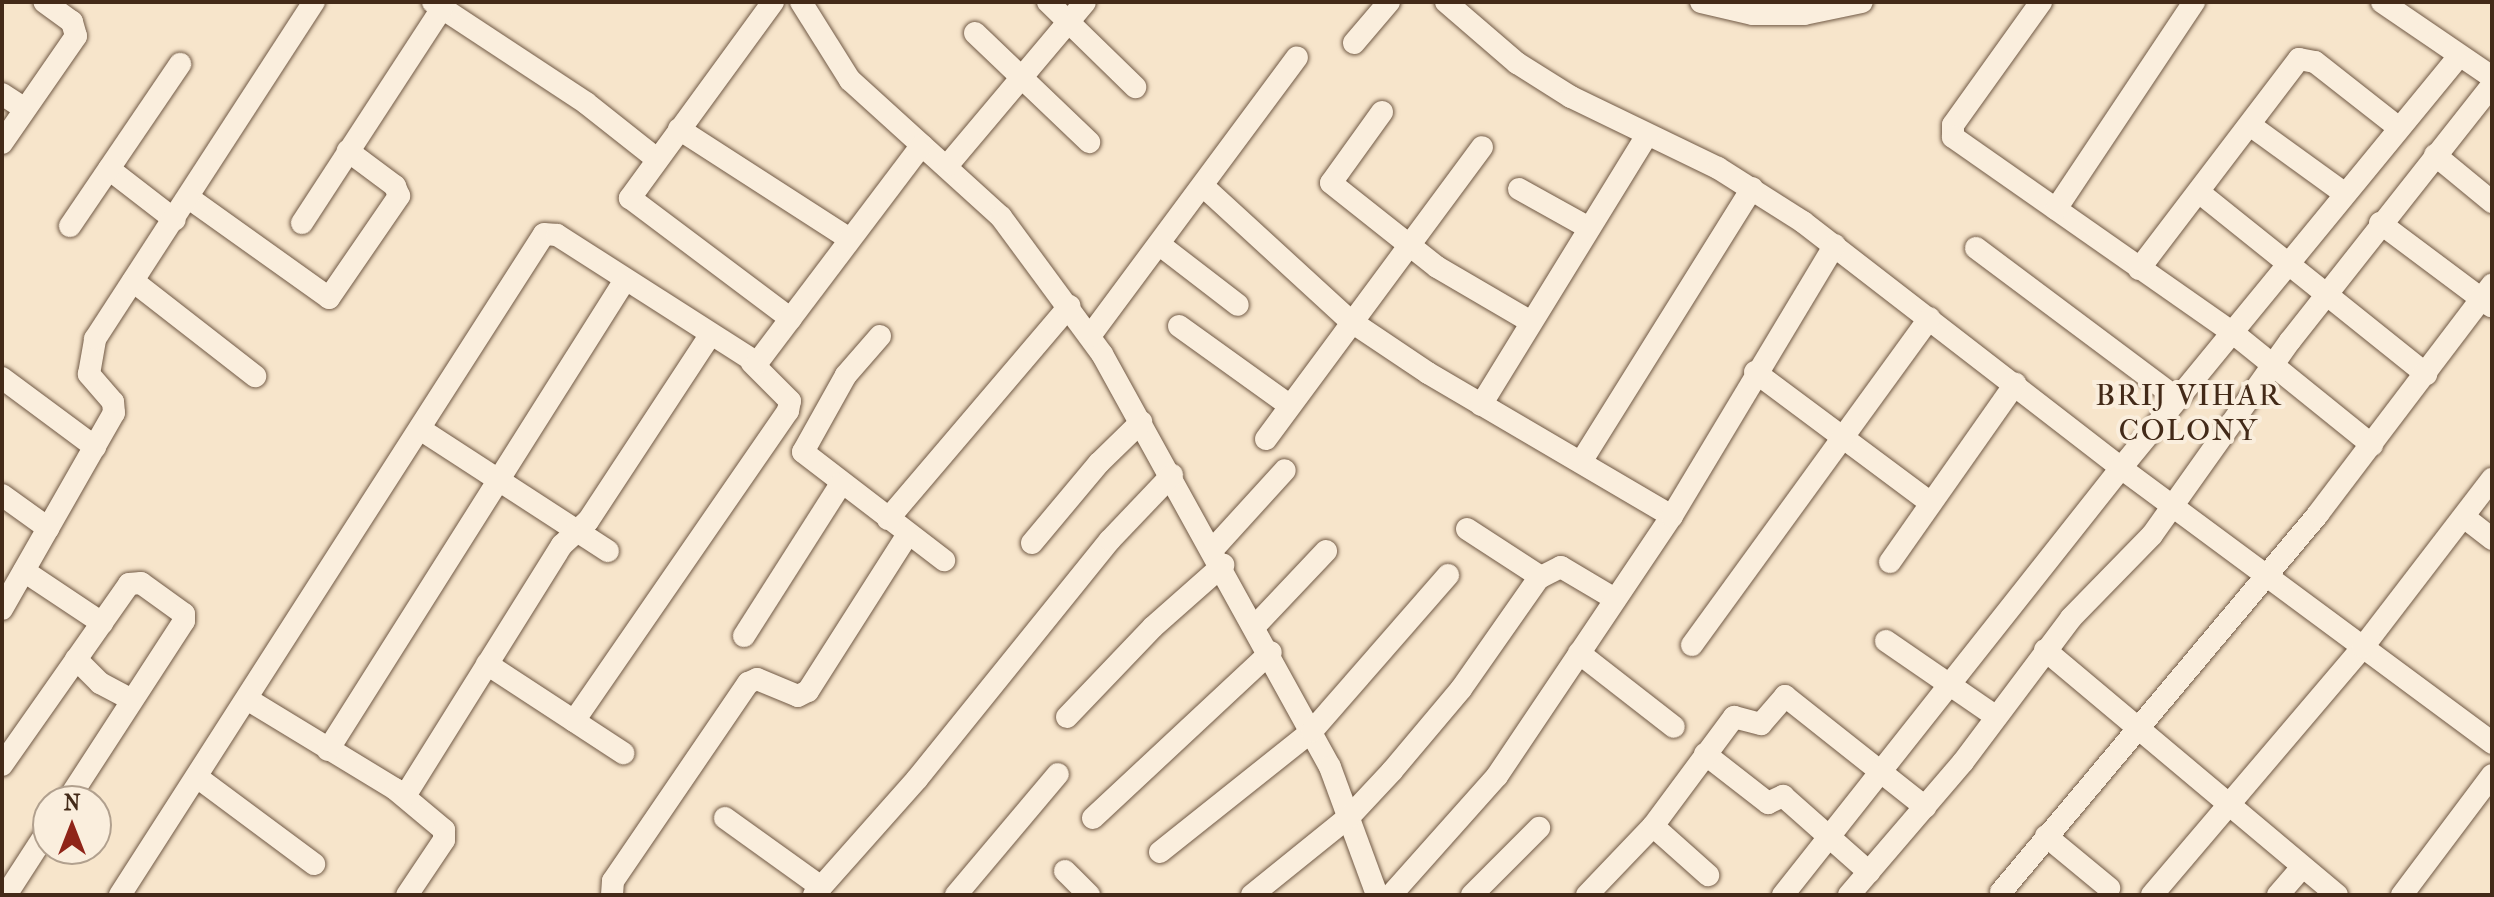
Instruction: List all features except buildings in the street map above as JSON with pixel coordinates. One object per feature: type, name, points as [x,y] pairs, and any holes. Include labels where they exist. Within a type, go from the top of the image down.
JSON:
[{"type":"street","points":[[2,143],[76,36],[72,22],[44,2]]},
{"type":"street","points":[[2,609],[114,413],[113,402],[89,374],[89,352],[314,2]]},
{"type":"street","points":[[773,2],[631,195],[634,205],[791,319]]},
{"type":"street","points":[[801,2],[850,80],[1001,217],[1090,336],[1219,557],[1312,731],[1350,816],[1377,895]]},
{"type":"street","points":[[1048,2],[1135,87]]},
{"type":"street","points":[[947,166],[1085,2]]},
{"type":"street","points":[[1354,43],[1389,2]]},
{"type":"street","points":[[1446,2],[1517,63],[1647,135],[1752,188],[1835,245],[2121,468],[2266,572],[2492,743]]},
{"type":"street","points":[[1701,2],[1753,14],[1804,14],[1862,2]]},
{"type":"street","points":[[2041,2],[1951,132],[1957,142],[2232,332],[2372,445]]},
{"type":"street","points":[[2056,209],[2194,2]]},
{"type":"street","points":[[2382,2],[2492,77]]},
{"type":"street","points":[[302,223],[437,5],[586,103],[657,159]]},
{"type":"street","points":[[975,33],[1089,142]]},
{"type":"street","points":[[1783,895],[2121,468],[2459,56]]},
{"type":"street","points":[[1090,336],[1297,57]]},
{"type":"street","points":[[2139,269],[2200,193],[2291,65],[2307,59],[2398,127]]},
{"type":"street","points":[[70,226],[180,64]]},
{"type":"street","points":[[1849,895],[1925,807],[2045,650],[2152,535],[2273,365],[2380,223],[2492,85]]},
{"type":"street","points":[[2,94],[25,109]]},
{"type":"street","points":[[1382,112],[1331,183],[1437,267],[1531,322]]},
{"type":"street","points":[[2250,125],[2344,193]]},
{"type":"street","points":[[679,129],[850,239]]},
{"type":"street","points":[[1481,405],[1647,135]]},
{"type":"street","points":[[752,363],[761,360],[922,145]]},
{"type":"street","points":[[1266,439],[1349,320],[1482,147]]},
{"type":"street","points":[[189,198],[329,298],[399,196],[395,186],[348,151]]},
{"type":"street","points":[[2435,155],[2492,202]]},
{"type":"street","points":[[109,169],[175,220]]},
{"type":"street","points":[[1203,186],[1349,320],[1481,405],[1672,516]]},
{"type":"street","points":[[1581,462],[1752,188]]},
{"type":"street","points":[[1519,189],[1589,228]]},
{"type":"street","points":[[2200,193],[2426,374]]},
{"type":"street","points":[[2001,892],[2137,725],[2211,643],[2489,297],[2380,223]]},
{"type":"street","points":[[120,895],[544,234],[557,235],[752,363],[790,401],[788,411],[574,721]]},
{"type":"street","points":[[1160,245],[1238,305]]},
{"type":"street","points":[[1391,895],[1497,776],[1672,516],[1755,372],[1835,245]]},
{"type":"street","points":[[1976,248],[2178,399]]},
{"type":"street","points":[[328,750],[625,280]]},
{"type":"street","points":[[133,281],[255,376]]},
{"type":"street","points":[[888,519],[1069,306]]},
{"type":"street","points":[[1692,645],[1930,318]]},
{"type":"street","points":[[1179,326],[1289,405]]},
{"type":"street","points":[[405,796],[562,545],[576,532],[710,335]]},
{"type":"street","points":[[880,336],[846,375],[802,447],[805,457],[944,560]]},
{"type":"street","points":[[1755,372],[1843,434],[1931,503]]},
{"type":"street","points":[[2,378],[95,447]]},
{"type":"street","points":[[1890,562],[2015,384]]},
{"type":"street","points":[[1032,543],[1099,463],[1141,422]]},
{"type":"street","points":[[420,429],[608,551]]},
{"type":"street","points":[[1067,717],[1219,557],[1285,470]]},
{"type":"street","points":[[725,818],[817,891],[917,779],[1110,540],[1172,475]]},
{"type":"street","points":[[2152,895],[2363,647],[2492,479]]},
{"type":"street","points":[[744,636],[841,484]]},
{"type":"street","points":[[2,495],[48,528]]},
{"type":"street","points":[[2464,517],[2492,539]]},
{"type":"street","points":[[1467,529],[1540,576]]},
{"type":"street","points":[[612,895],[613,881],[748,683],[757,679],[798,696],[808,691],[908,534]]},
{"type":"street","points":[[1256,625],[1326,551]]},
{"type":"street","points":[[1252,895],[1350,816],[1461,689],[1540,576],[1561,567],[1615,599]]},
{"type":"street","points":[[24,571],[102,623]]},
{"type":"street","points":[[1160,852],[1312,731],[1448,575]]},
{"type":"street","points":[[2,765],[133,581],[184,614],[77,785]]},
{"type":"street","points":[[1886,641],[1995,716]]},
{"type":"street","points":[[2045,650],[2231,802],[2337,895]]},
{"type":"street","points":[[1093,818],[1271,652]]},
{"type":"street","points":[[1579,653],[1674,727]]},
{"type":"street","points":[[76,659],[107,688],[132,700]]},
{"type":"street","points":[[487,664],[623,753]]},
{"type":"street","points":[[1587,895],[1653,826],[1734,717],[1741,714],[1761,724],[1787,695],[1882,769],[1925,807]]},
{"type":"street","points":[[247,699],[405,796],[446,834],[407,895]]},
{"type":"street","points":[[1705,754],[1766,802],[1783,796],[1869,872]]},
{"type":"street","points":[[956,895],[1058,774]]},
{"type":"street","points":[[2402,895],[2492,775]]},
{"type":"street","points":[[197,777],[314,864]]},
{"type":"street","points":[[1653,826],[1708,875]]},
{"type":"street","points":[[1472,895],[1539,828]]},
{"type":"street","points":[[2046,836],[2109,888]]},
{"type":"street","points":[[6,895],[32,855]]},
{"type":"street","points":[[2278,895],[2302,867]]},
{"type":"street","points":[[1065,871],[1089,895]]},
{"type":"district","name":"BRIJ VIHAR COLONY","points":[[2189,413]]}]
